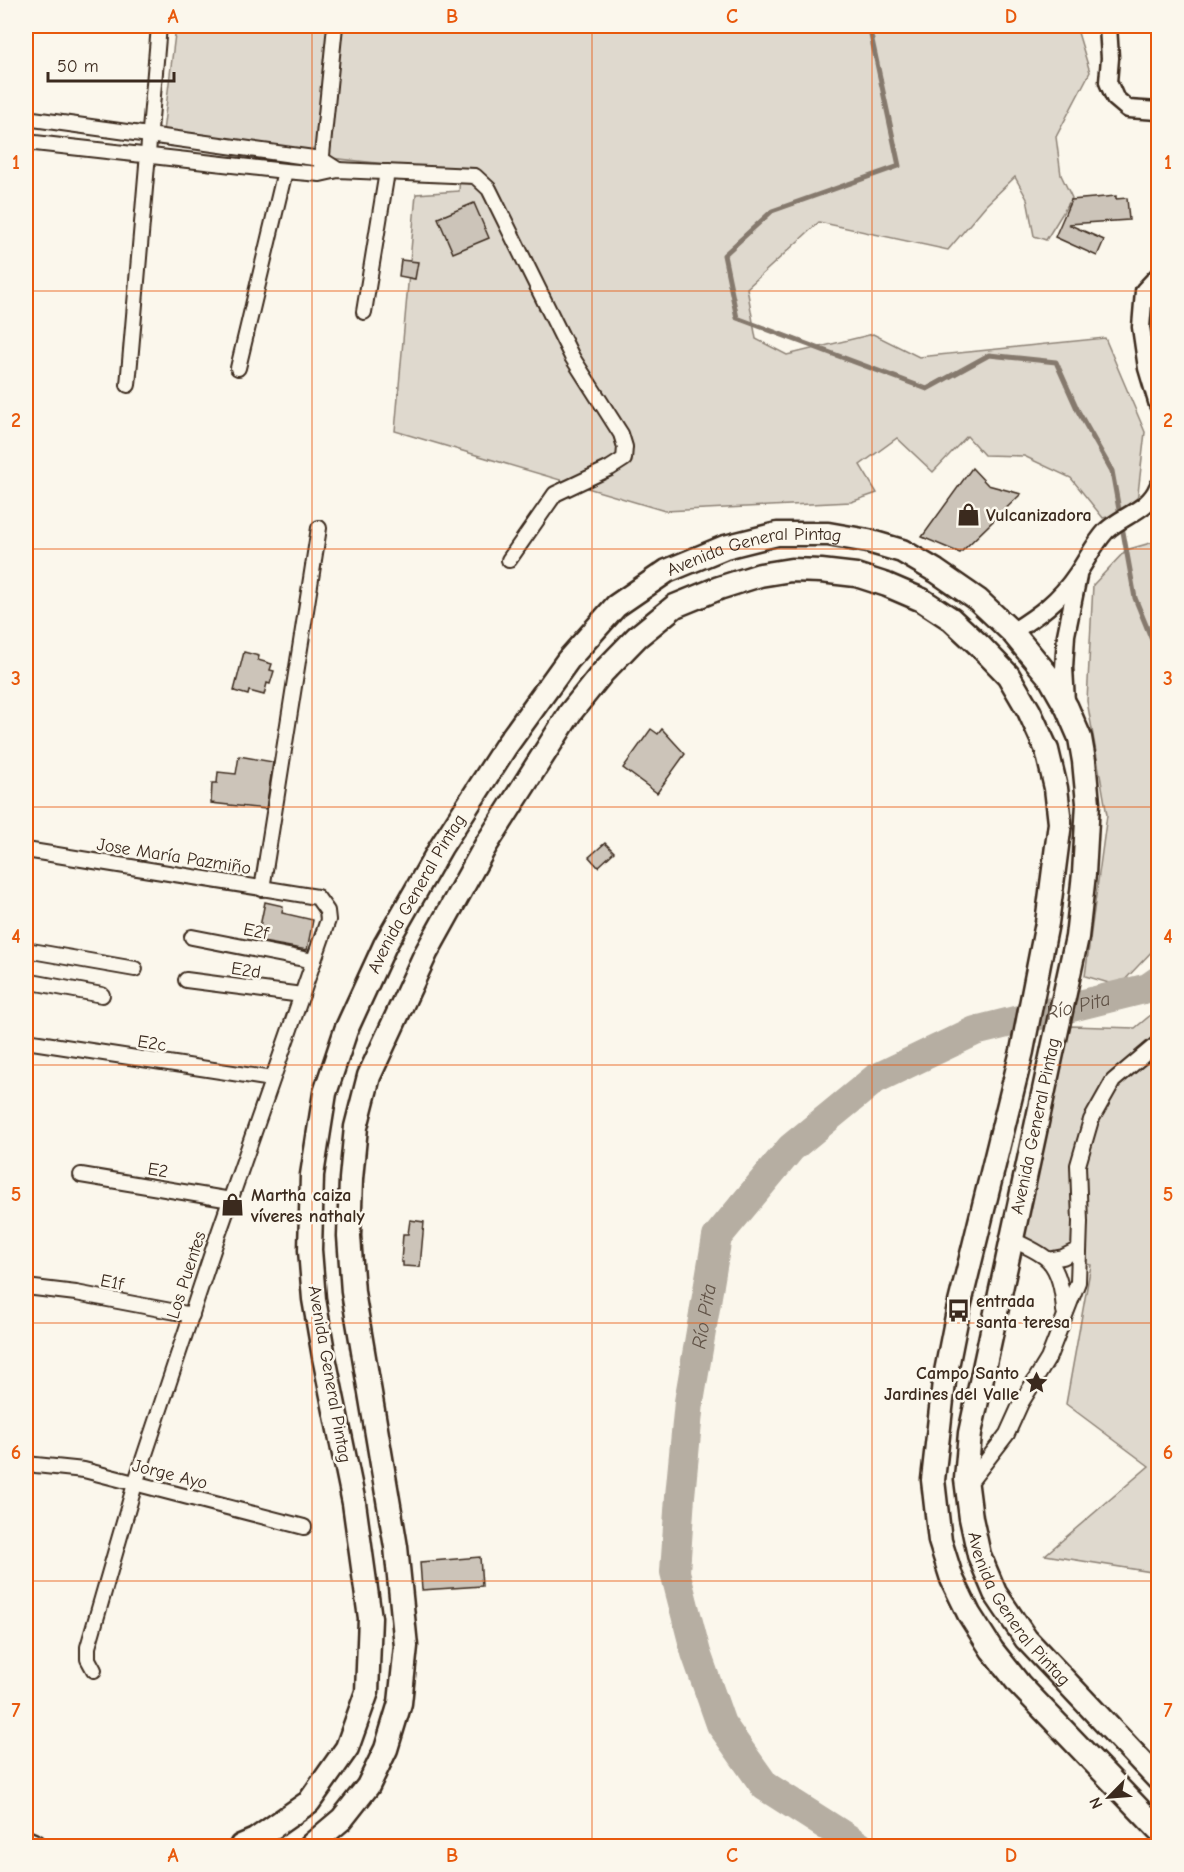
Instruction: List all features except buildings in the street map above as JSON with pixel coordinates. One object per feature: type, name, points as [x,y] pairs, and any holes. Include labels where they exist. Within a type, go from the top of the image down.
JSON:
[{"type":"highway","name":"Avenida General Pintag","points":[[241,1846],[255,1840],[309,1802],[347,1748],[367,1692],[370,1618],[354,1503],[330,1390],[314,1299],[310,1250],[312,1175],[325,1093],[346,1030],[385,945],[448,837],[506,746],[568,660],[616,606],[667,571],[724,547],[777,534],[828,534],[867,541],[902,551],[936,571],[978,600],[1012,632],[1050,678],[1080,738],[1088,803],[1084,874],[1077,937],[970,1433],[967,1486],[979,1555],[995,1593],[1026,1639],[1158,1779]]},
{"type":"highway","name":"Avenida General Pintag","points":[[310,1846],[342,1819],[368,1786],[382,1758],[400,1703],[406,1646],[396,1547],[353,1292],[349,1236],[356,1127],[369,1076],[426,953],[486,845],[570,713],[603,672],[637,637],[675,606],[760,574],[791,570],[856,575],[922,600],[951,619],[1008,675],[1029,711],[1047,750],[1056,788],[1060,822],[1047,923],[1022,1051],[958,1311],[944,1382],[933,1480],[940,1541],[952,1579],[969,1614],[992,1650],[1019,1684],[1158,1829]]},
{"type":"highway","points":[[26,1842],[35,1846]]},
{"type":"street","points":[[128,385],[159,26]]},
{"type":"street","points":[[320,174],[335,26]]},
{"type":"street","points":[[1108,26],[1110,58],[1108,82],[1115,98],[1128,109],[1158,111]]},
{"type":"street","points":[[26,118],[321,159],[338,170]]},
{"type":"street","points":[[26,142],[320,174],[338,170],[475,176],[489,189],[572,357],[621,434],[625,447],[624,459],[555,494],[509,560]]},
{"type":"street","points":[[238,368],[285,171]]},
{"type":"street","points":[[363,312],[387,172]]},
{"type":"street","points":[[1158,276],[1144,291],[1141,327],[1147,368],[1158,405]]},
{"type":"street","points":[[1012,632],[1046,610],[1079,572],[1093,548],[1107,531],[1155,497],[1158,487]]},
{"type":"street","points":[[262,889],[319,528]]},
{"type":"street","points":[[1067,708],[1065,646],[1079,572]]},
{"type":"street","name":"Jose María Pazmiño","points":[[26,850],[317,897]]},
{"type":"street","name":"Los Puentes","points":[[94,1670],[88,1659],[88,1647],[135,1484],[328,920],[327,911],[317,897]]},
{"type":"street","name":"E2f","points":[[192,938],[314,961]]},
{"type":"street","points":[[26,950],[135,969]]},
{"type":"street","name":"E2d","points":[[186,980],[302,996]]},
{"type":"street","points":[[26,981],[102,995]]},
{"type":"street","name":"E2c","points":[[26,1041],[272,1079]]},
{"type":"street","points":[[967,1486],[1008,1434],[1021,1402],[1048,1359],[1078,1282],[1078,1165],[1091,1120],[1113,1081],[1158,1043]]},
{"type":"street","name":"E2","points":[[81,1175],[231,1200]]},
{"type":"street","points":[[1011,1239],[1048,1260],[1063,1294],[1064,1317]]},
{"type":"street","points":[[1048,1260],[1079,1250]]},
{"type":"street","name":"E1f","points":[[26,1287],[76,1293],[192,1315]]},
{"type":"street","name":"Jorge Ayo","points":[[26,1464],[84,1470],[304,1527]]},
{"type":"shaded area","points":[[176,26],[1076,26],[1090,72],[1056,137],[1061,175],[1072,198],[1046,240],[1034,236],[1027,199],[1015,177],[986,205],[948,250],[819,222],[747,288],[756,339],[787,355],[873,334],[919,357],[1105,338],[1145,432],[1136,511],[1103,518],[1071,478],[1024,456],[984,455],[967,436],[933,472],[897,438],[860,465],[877,493],[851,502],[665,511],[395,431],[416,194],[459,191],[460,172],[162,140]]},
{"type":"shaded area","points":[[1154,542],[1158,554],[1158,945],[1119,986],[1085,976],[1107,815],[1087,701],[1093,585],[1126,550]]},
{"type":"shaded area","points":[[1158,1009],[1158,1573],[1045,1555],[1149,1466],[1066,1404],[1091,1265],[1018,1247],[1047,1100],[1071,1026],[1135,1028]]},
{"type":"waterway","points":[[869,26],[899,166],[772,211],[724,255],[737,318],[927,389],[989,355],[1056,362],[1078,411],[1112,471],[1135,598],[1154,645],[1158,646]]},
{"type":"waterway","name":"Río Pita","points":[[859,1846],[765,1786],[721,1724],[696,1653],[675,1572],[689,1402],[717,1237],[791,1148],[875,1079],[975,1031],[1148,988],[1158,981]]},
{"type":"place","name":"Vulcanizadora","points":[[968,515]]},
{"type":"place","name":"Martha caiza víveres nathaly","points":[[233,1205]]},
{"type":"place","name":"entrada santa teresa","points":[[958,1311]]},
{"type":"place","name":"Campo Santo Jardines del Valle","points":[[1037,1383]]}]
